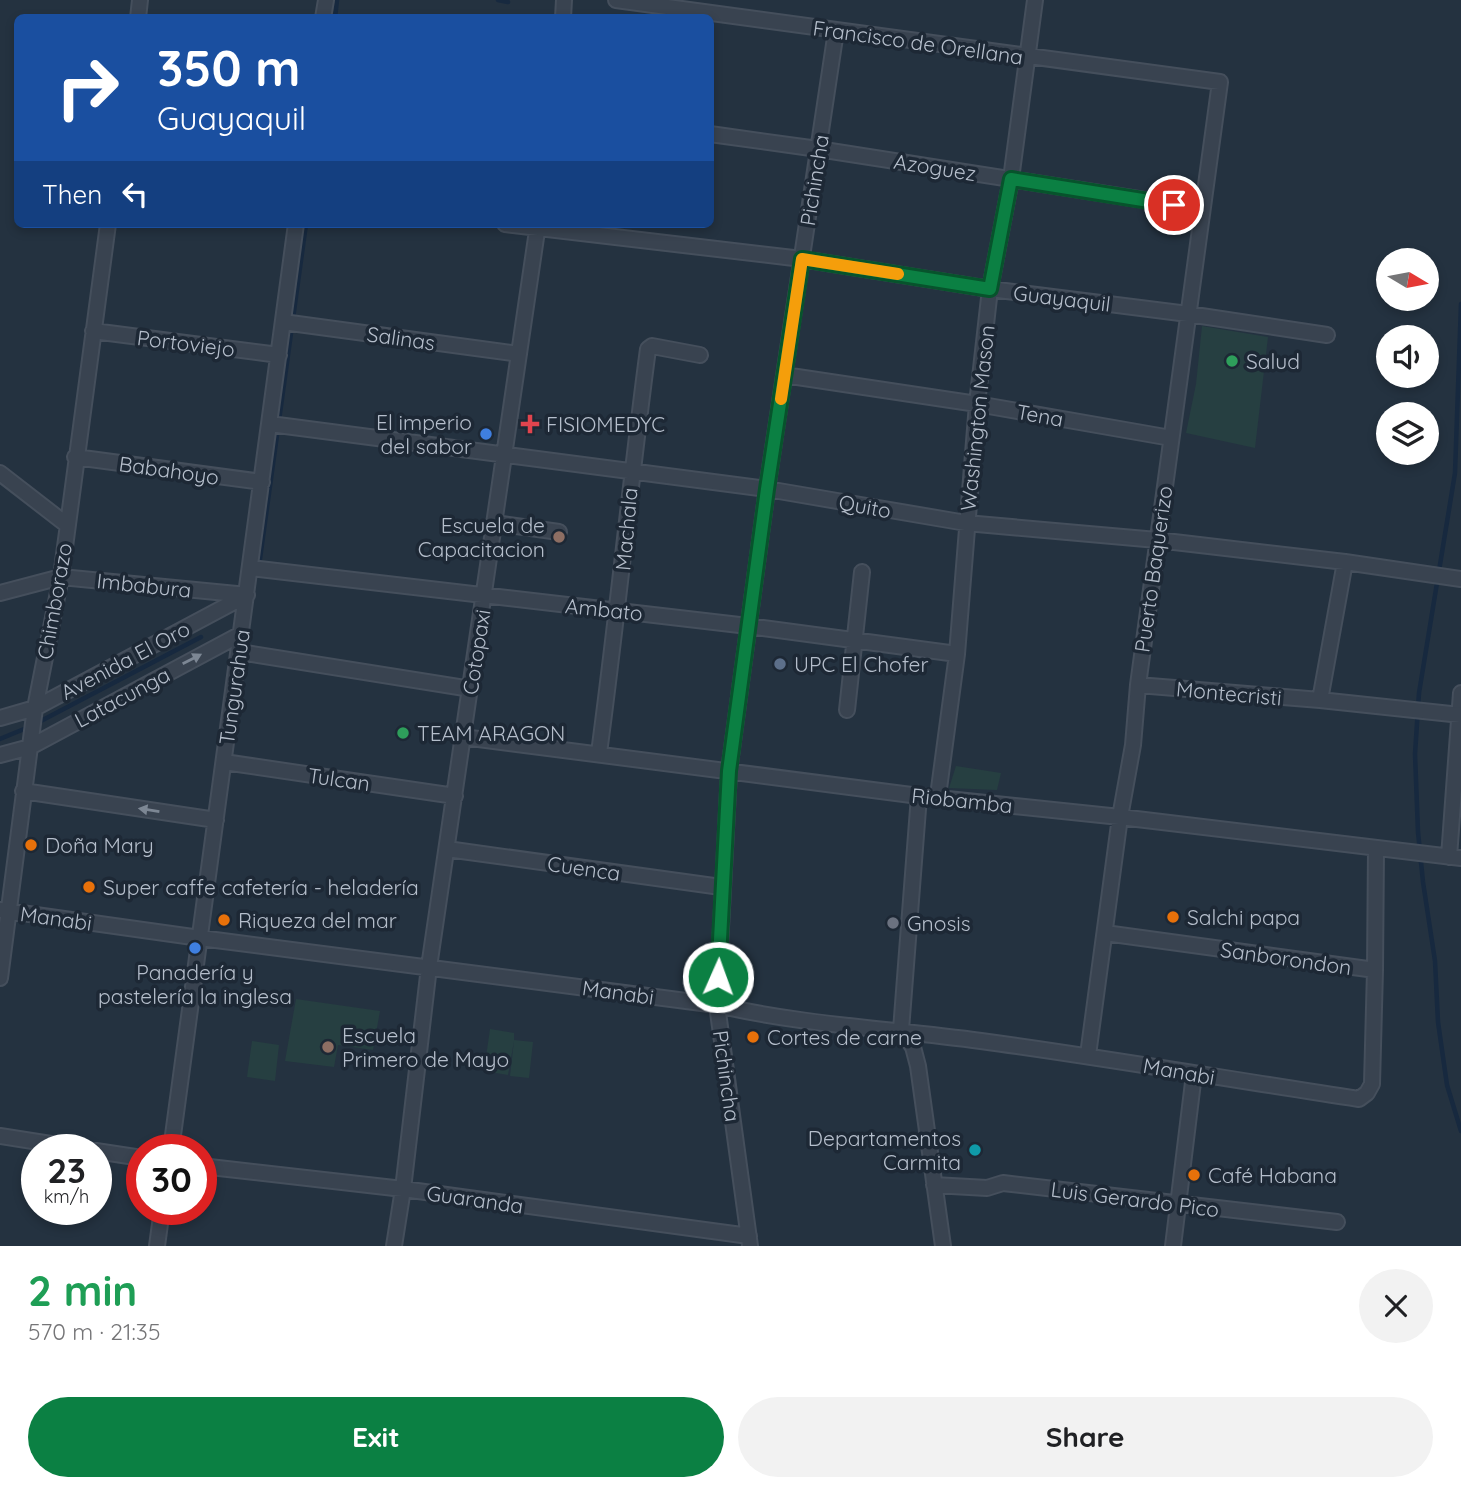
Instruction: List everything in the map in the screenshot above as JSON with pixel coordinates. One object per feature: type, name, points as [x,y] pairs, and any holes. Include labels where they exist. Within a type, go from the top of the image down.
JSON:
[{"type":"street","name":"Francisco de Orellana","points":[[616,0],[696,6],[836,31],[1220,82]]},
{"type":"street","name":"Washington Mason","points":[[938,796],[957,654],[976,404],[990,289],[1011,179],[1035,0]]},
{"type":"street","name":"Pichincha","points":[[749,1241],[717,1004],[729,771],[767,489],[836,31]]},
{"type":"street","name":"Puerto Baquerizo","points":[[1088,1055],[1120,817],[1133,745],[1157,540],[1220,82]]},
{"type":"street","name":"Azoguez","points":[[714,136],[818,149],[1202,209]]},
{"type":"street","name":"Chimborazo","points":[[0,978],[4,911],[34,711],[61,577],[107,228]]},
{"type":"street","name":"Tungurahua","points":[[173,1134],[296,228]]},
{"type":"street","name":"Cotopaxi","points":[[394,1246],[429,967],[538,228]]},
{"type":"street","name":"Guayaquil","points":[[546,228],[802,259],[990,289],[1327,335]]},
{"type":"street","name":"Salinas","points":[[284,323],[519,354]]},
{"type":"street","name":"Portoviejo","points":[[93,331],[279,355]]},
{"type":"street","name":"Machala","points":[[599,753],[648,349],[652,346],[700,355]]},
{"type":"street","name":"Tena","points":[[784,375],[976,404],[1171,438]]},
{"type":"street","name":"Quito","points":[[270,424],[767,489],[966,523],[1157,540],[1458,578]]},
{"type":"street","name":"Babahoyo","points":[[75,457],[262,482]]},
{"type":"street","points":[[0,473],[67,525]]},
{"type":"street","points":[[495,523],[559,532]]},
{"type":"street","points":[[1320,700],[1345,562]]},
{"type":"street","name":"Ambato","points":[[251,568],[748,626],[957,654]]},
{"type":"street","points":[[847,710],[862,572]]},
{"type":"street","name":"Imbabura","points":[[0,593],[61,577],[247,595]]},
{"type":"street","name":"Avenida El Oro","points":[[0,718],[34,711],[247,595]]},
{"type":"street","name":"Latacunga","points":[[0,755],[30,743],[241,634]]},
{"type":"street","points":[[239,652],[471,689]]},
{"type":"street","name":"Montecristi","points":[[1138,685],[1460,715]]},
{"type":"street","points":[[1455,858],[1461,693]]},
{"type":"street","name":"Riobamba","points":[[463,737],[919,796],[1120,817],[1455,858]]},
{"type":"street","name":"Tulcan","points":[[224,762],[455,796]]},
{"type":"street","points":[[23,791],[216,820]]},
{"type":"street","points":[[919,796],[901,1030],[913,1047],[918,1066],[943,1246]]},
{"type":"street","points":[[1375,970],[1377,848]]},
{"type":"street","name":"Cuenca","points":[[447,849],[722,887]]},
{"type":"street","name":"Manabi","points":[[4,911],[717,1004],[768,1017],[901,1030],[1088,1055],[1359,1099]]},
{"type":"street","name":"Sanborondon","points":[[1105,933],[1375,970],[1372,1084],[1367,1093],[1359,1099]]},
{"type":"street","points":[[1172,1246],[1194,1074]]},
{"type":"street","points":[[0,1136],[21,1139]]},
{"type":"street","name":"Guaranda","points":[[217,1168],[403,1189],[749,1241]]},
{"type":"street","name":"Luis Gerardo Pico","points":[[934,1185],[987,1188],[1003,1182],[1337,1222]]},
{"type":"street","points":[[157,1246],[160,1225]]},
{"type":"green space","points":[[1202,326],[1268,337],[1255,448],[1186,433],[1196,384]]},
{"type":"green space","points":[[956,766],[1001,773],[997,790],[949,788]]},
{"type":"green space","points":[[296,999],[380,1011],[373,1050],[338,1045],[334,1067],[285,1061]]},
{"type":"green space","points":[[490,1029],[514,1033],[514,1040],[533,1042],[529,1078],[510,1076],[514,1041],[508,1075],[484,1071]]},
{"type":"green space","points":[[252,1041],[279,1045],[275,1081],[247,1077]]},
{"type":"waterway","points":[[335,14],[337,0]]},
{"type":"waterway","points":[[498,0],[508,2]]},
{"type":"waterway","points":[[259,566],[305,228]]},
{"type":"waterway","points":[[1461,304],[1455,473],[1419,693],[1415,754],[1418,832],[1435,961],[1438,1022],[1447,1085],[1461,1131]]},
{"type":"waterway","points":[[37,723],[201,637]]},
{"type":"waterway","points":[[0,739],[29,727]]},
{"type":"slow traffic","points":[[781,399],[802,259],[898,274]]},
{"type":"place","name":"Salud","points":[[1232,361]]},
{"type":"place","name":"FISIOMEDYC","points":[[530,424]]},
{"type":"place","name":"El imperio del sabor","points":[[486,434]]},
{"type":"place","name":"Escuela de Capacitacion","points":[[559,537]]},
{"type":"place","name":"UPC El Chofer","points":[[780,664]]},
{"type":"place","name":"TEAM ARAGON","points":[[403,733]]},
{"type":"place","name":"Doña Mary","points":[[31,845]]},
{"type":"place","name":"Super caffe cafetería - heladería","points":[[89,887]]},
{"type":"place","name":"Salchi papa","points":[[1173,917]]},
{"type":"place","name":"Riqueza del mar","points":[[224,920]]},
{"type":"place","name":"Gnosis","points":[[893,923]]},
{"type":"place","name":"Panadería y pastelería la inglesa","points":[[195,948]]},
{"type":"place","name":"Cortes de carne","points":[[753,1037]]},
{"type":"place","name":"Escuela Primero de Mayo","points":[[328,1047]]},
{"type":"place","name":"Departamentos Carmita","points":[[975,1150]]},
{"type":"place","name":"Café Habana","points":[[1194,1175]]},
{"type":"route","points":[[718,977],[729,771],[767,489],[802,259],[990,289],[1011,179],[1174,205]]}]
